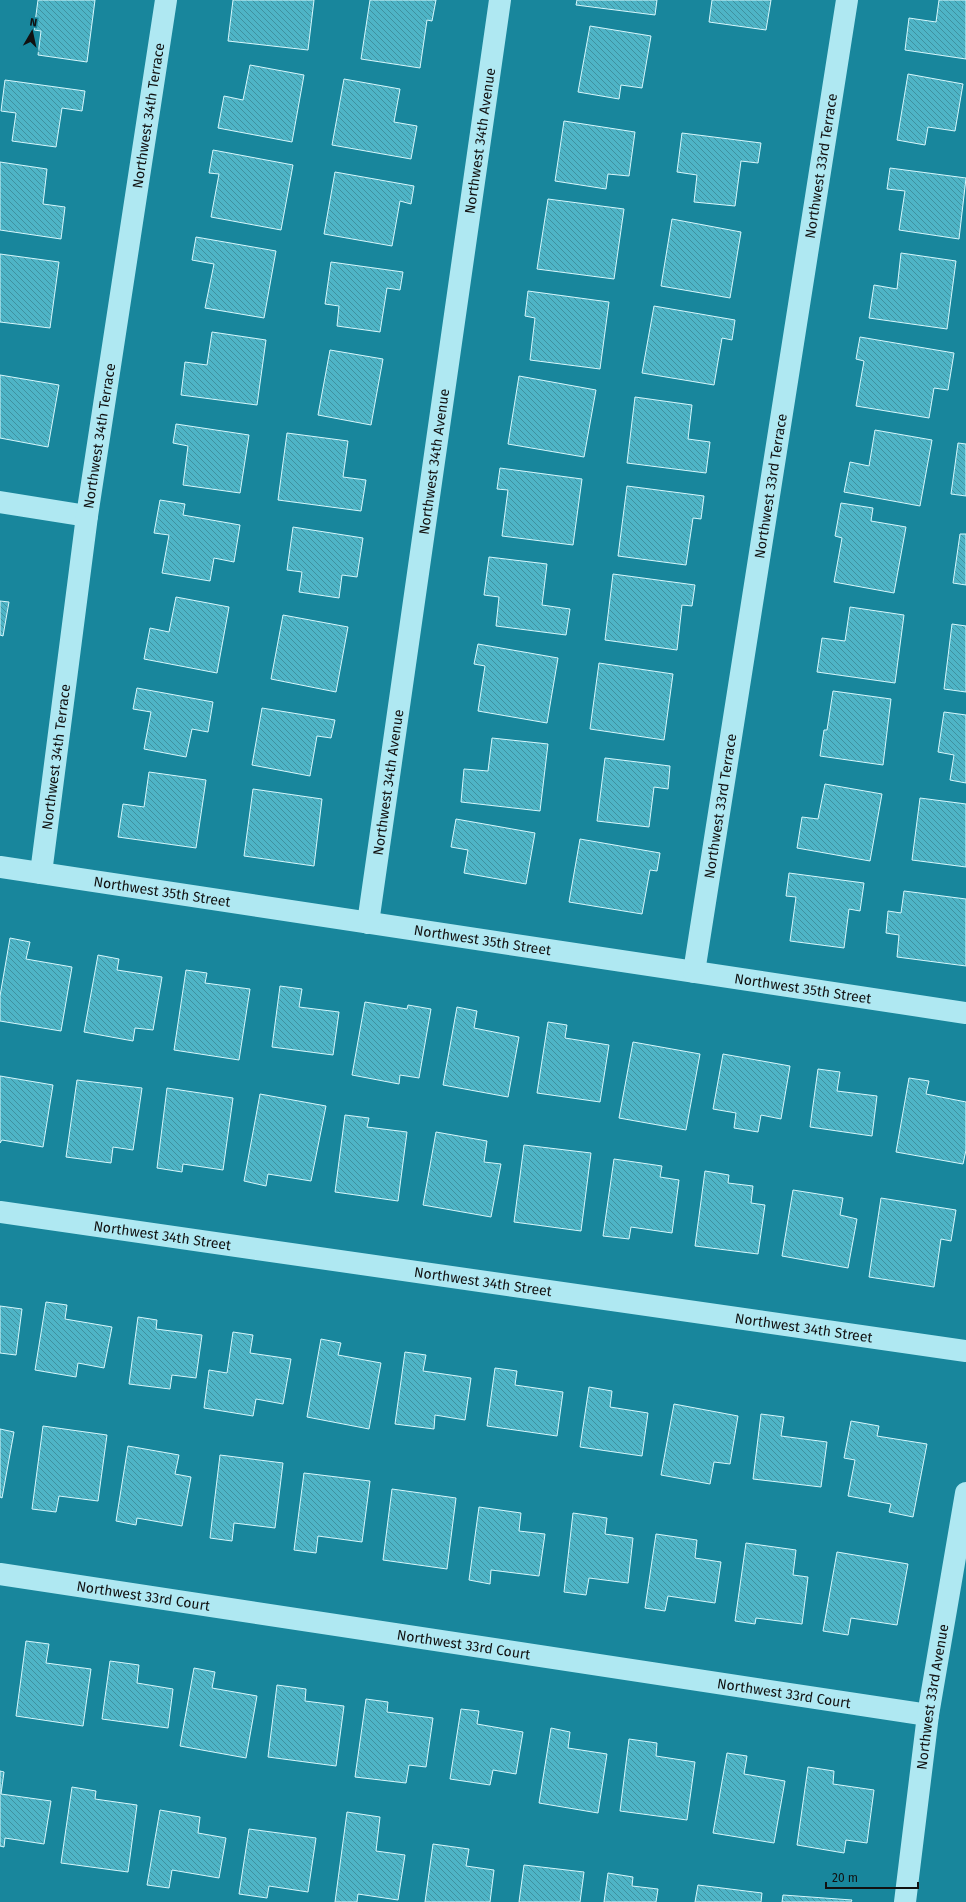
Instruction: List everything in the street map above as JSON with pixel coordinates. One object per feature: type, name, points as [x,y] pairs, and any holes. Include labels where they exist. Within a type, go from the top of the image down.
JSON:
[{"type":"street","name":"Northwest 34th Terrace","points":[[41,873],[87,516],[166,0]]},
{"type":"street","name":"Northwest 34th Avenue","points":[[368,923],[500,0]]},
{"type":"street","name":"Northwest 33rd Terrace","points":[[694,972],[846,0]]},
{"type":"street","points":[[0,502],[87,516]]},
{"type":"street","name":"Northwest 35th Street","points":[[0,867],[966,1013]]},
{"type":"street","name":"Northwest 34th Street","points":[[0,1212],[966,1351]]},
{"type":"street","name":"Northwest 33rd Avenue","points":[[905,1902],[928,1715],[966,1493]]},
{"type":"street","name":"Northwest 33rd Court","points":[[0,1574],[928,1715]]},
{"type":"building","points":[[38,0],[95,0],[87,62],[38,55],[41,31],[34,30]]},
{"type":"building","points":[[233,0],[314,0],[308,50],[228,41]]},
{"type":"building","points":[[370,0],[436,0],[432,21],[427,20],[420,68],[361,59]]},
{"type":"building","points":[[577,0],[657,0],[655,15],[576,5]]},
{"type":"building","points":[[712,0],[771,0],[766,30],[709,22]]},
{"type":"building","points":[[939,0],[966,0],[966,59],[905,50],[909,18],[936,22]]},
{"type":"building","points":[[590,26],[651,36],[642,88],[621,85],[619,99],[578,92]]},
{"type":"building","points":[[250,65],[304,75],[292,142],[218,128],[224,96],[243,100]]},
{"type":"building","points":[[908,74],[963,84],[955,131],[928,127],[925,145],[897,140]]},
{"type":"building","points":[[344,79],[400,89],[394,122],[417,126],[411,159],[332,145]]},
{"type":"building","points":[[5,80],[85,91],[82,111],[62,108],[56,147],[12,141],[16,113],[1,111]]},
{"type":"building","points":[[564,121],[635,132],[629,176],[608,174],[606,189],[555,181]]},
{"type":"building","points":[[682,133],[761,143],[758,163],[741,161],[735,206],[694,202],[697,175],[677,172]]},
{"type":"building","points":[[213,150],[293,165],[281,230],[211,217],[219,174],[209,173]]},
{"type":"building","points":[[0,162],[47,169],[43,204],[65,207],[61,239],[0,230]]},
{"type":"building","points":[[890,168],[966,178],[959,239],[899,230],[905,191],[887,189]]},
{"type":"building","points":[[335,172],[414,186],[411,204],[400,201],[392,246],[324,234]]},
{"type":"building","points":[[548,199],[624,209],[614,279],[537,269]]},
{"type":"building","points":[[672,219],[741,232],[730,298],[661,286]]},
{"type":"building","points":[[196,237],[276,251],[264,318],[205,308],[214,264],[192,260]]},
{"type":"building","points":[[901,253],[956,261],[947,329],[869,318],[874,285],[897,289]]},
{"type":"building","points":[[0,254],[59,262],[50,328],[0,322]]},
{"type":"building","points":[[331,262],[403,272],[400,290],[387,288],[380,332],[337,326],[339,306],[325,304]]},
{"type":"building","points":[[528,291],[609,302],[600,369],[530,360],[535,318],[525,316]]},
{"type":"building","points":[[654,306],[735,320],[732,340],[722,338],[714,385],[642,373]]},
{"type":"building","points":[[212,332],[266,340],[257,405],[181,395],[185,362],[207,365]]},
{"type":"building","points":[[860,337],[954,353],[948,390],[934,388],[929,418],[856,406],[864,361],[856,359]]},
{"type":"building","points":[[330,350],[383,359],[371,425],[318,415]]},
{"type":"building","points":[[0,375],[59,385],[48,447],[0,438]]},
{"type":"building","points":[[519,376],[596,390],[584,457],[508,444]]},
{"type":"building","points":[[635,397],[692,405],[688,439],[710,442],[706,473],[627,463]]},
{"type":"building","points":[[176,424],[249,435],[240,493],[183,485],[188,446],[173,443]]},
{"type":"building","points":[[875,430],[932,440],[920,506],[844,492],[850,462],[869,466]]},
{"type":"building","points":[[287,433],[348,441],[343,477],[366,480],[361,511],[278,500]]},
{"type":"building","points":[[958,443],[966,444],[966,496],[951,494]]},
{"type":"building","points":[[500,468],[582,479],[573,545],[502,536],[508,490],[497,489]]},
{"type":"building","points":[[627,486],[704,496],[701,519],[693,518],[686,565],[618,556]]},
{"type":"building","points":[[160,500],[185,504],[183,515],[240,525],[234,562],[214,558],[210,581],[162,573],[169,535],[154,533]]},
{"type":"building","points":[[841,503],[873,508],[871,521],[906,527],[894,593],[834,582],[842,538],[835,536]]},
{"type":"building","points":[[293,527],[363,538],[357,577],[342,575],[339,598],[299,592],[302,572],[287,570]]},
{"type":"building","points":[[960,534],[966,534],[966,585],[953,583]]},
{"type":"building","points":[[489,557],[547,564],[542,605],[570,609],[566,635],[496,626],[499,597],[484,595]]},
{"type":"building","points":[[613,574],[695,585],[692,606],[682,605],[677,650],[605,640]]},
{"type":"building","points":[[176,597],[229,607],[217,673],[144,659],[150,628],[169,632]]},
{"type":"building","points":[[0,601],[9,602],[3,636],[0,635]]},
{"type":"building","points":[[850,607],[904,615],[895,683],[817,672],[822,638],[845,641]]},
{"type":"building","points":[[283,615],[348,627],[336,692],[271,679]]},
{"type":"building","points":[[952,624],[966,626],[966,692],[944,689]]},
{"type":"building","points":[[478,644],[558,658],[547,723],[478,711],[485,666],[474,664]]},
{"type":"building","points":[[599,663],[673,674],[664,740],[590,729]]},
{"type":"building","points":[[137,688],[213,702],[208,732],[192,729],[186,757],[144,749],[151,712],[133,709]]},
{"type":"building","points":[[833,691],[891,699],[883,765],[820,756],[824,730],[827,730]]},
{"type":"building","points":[[262,708],[335,720],[331,738],[317,736],[310,776],[252,765]]},
{"type":"building","points":[[944,712],[966,715],[966,783],[950,780],[954,755],[938,752]]},
{"type":"building","points":[[492,738],[548,744],[540,811],[461,802],[464,769],[488,771]]},
{"type":"building","points":[[605,758],[670,766],[668,789],[654,787],[649,827],[597,821]]},
{"type":"building","points":[[149,772],[206,780],[196,848],[118,837],[123,804],[144,807]]},
{"type":"building","points":[[825,784],[882,794],[870,861],[797,848],[802,817],[818,819]]},
{"type":"building","points":[[253,789],[322,799],[314,866],[244,856]]},
{"type":"building","points":[[920,798],[966,804],[966,867],[912,860]]},
{"type":"building","points":[[456,819],[535,833],[526,884],[464,873],[468,850],[451,847]]},
{"type":"building","points":[[580,839],[660,853],[657,871],[650,870],[642,914],[569,902]]},
{"type":"building","points":[[789,873],[864,883],[860,911],[849,909],[844,948],[790,941],[796,897],[786,896]]},
{"type":"building","points":[[904,891],[966,899],[966,966],[897,957],[899,935],[886,933],[888,911],[901,913]]},
{"type":"building","points":[[10,938],[30,942],[26,959],[72,967],[61,1031],[0,1021],[0,996]]},
{"type":"building","points":[[98,955],[119,959],[117,970],[162,977],[153,1030],[135,1028],[133,1041],[84,1032]]},
{"type":"building","points":[[186,970],[207,973],[205,983],[250,989],[239,1060],[174,1050]]},
{"type":"building","points":[[280,986],[302,989],[299,1007],[339,1012],[333,1055],[272,1047]]},
{"type":"building","points":[[365,1002],[407,1009],[408,1005],[431,1009],[419,1078],[400,1075],[399,1084],[352,1075]]},
{"type":"building","points":[[457,1007],[477,1011],[474,1028],[519,1037],[508,1097],[443,1085]]},
{"type":"building","points":[[548,1022],[567,1025],[565,1038],[609,1045],[600,1102],[537,1093]]},
{"type":"building","points":[[633,1042],[700,1054],[686,1130],[619,1118]]},
{"type":"building","points":[[723,1054],[790,1066],[781,1119],[761,1115],[758,1132],[734,1128],[736,1113],[713,1109]]},
{"type":"building","points":[[818,1069],[840,1072],[837,1091],[877,1096],[872,1136],[810,1127]]},
{"type":"building","points":[[0,1076],[53,1085],[43,1147],[2,1140],[0,1143]]},
{"type":"building","points":[[909,1078],[929,1081],[926,1094],[966,1102],[966,1150],[963,1164],[896,1152]]},
{"type":"building","points":[[77,1080],[142,1088],[133,1150],[113,1147],[111,1163],[66,1157]]},
{"type":"building","points":[[167,1088],[233,1098],[223,1170],[183,1164],[182,1172],[157,1168]]},
{"type":"building","points":[[260,1094],[326,1106],[311,1181],[268,1174],[266,1186],[244,1181]]},
{"type":"building","points":[[345,1115],[369,1118],[367,1127],[407,1132],[398,1201],[335,1192]]},
{"type":"building","points":[[436,1132],[487,1141],[484,1162],[501,1164],[491,1217],[423,1205]]},
{"type":"building","points":[[524,1145],[591,1153],[581,1231],[514,1222]]},
{"type":"building","points":[[614,1159],[662,1166],[660,1177],[679,1180],[672,1233],[631,1227],[629,1239],[603,1236]]},
{"type":"building","points":[[705,1171],[729,1175],[728,1183],[753,1186],[751,1203],[765,1205],[758,1254],[695,1246]]},
{"type":"building","points":[[793,1190],[843,1198],[840,1215],[857,1219],[848,1268],[782,1256]]},
{"type":"building","points":[[881,1198],[956,1210],[951,1241],[941,1239],[934,1287],[869,1277]]},
{"type":"building","points":[[46,1302],[67,1305],[65,1319],[112,1327],[104,1368],[78,1363],[76,1377],[35,1370]]},
{"type":"building","points":[[0,1306],[22,1309],[16,1355],[0,1353]]},
{"type":"building","points":[[138,1317],[157,1320],[156,1329],[202,1335],[196,1378],[172,1375],[170,1389],[129,1384]]},
{"type":"building","points":[[233,1332],[253,1335],[250,1353],[291,1359],[283,1404],[256,1399],[253,1416],[204,1408],[209,1370],[227,1373]]},
{"type":"building","points":[[321,1339],[341,1343],[338,1355],[381,1363],[369,1429],[307,1417]]},
{"type":"building","points":[[405,1352],[426,1355],[423,1371],[471,1378],[465,1420],[435,1415],[434,1429],[395,1424]]},
{"type":"building","points":[[495,1368],[517,1371],[515,1385],[563,1392],[557,1436],[487,1426]]},
{"type":"building","points":[[589,1387],[612,1391],[610,1407],[648,1413],[642,1456],[580,1447]]},
{"type":"building","points":[[674,1404],[738,1416],[730,1464],[714,1462],[710,1484],[661,1475]]},
{"type":"building","points":[[761,1414],[784,1417],[781,1436],[827,1442],[821,1487],[753,1479]]},
{"type":"building","points":[[851,1421],[879,1426],[877,1436],[927,1444],[913,1517],[889,1512],[891,1504],[848,1496],[855,1460],[844,1458]]},
{"type":"building","points":[[43,1426],[107,1435],[98,1501],[59,1496],[56,1512],[32,1509]]},
{"type":"building","points":[[0,1429],[14,1432],[2,1498],[0,1497]]},
{"type":"building","points":[[128,1446],[179,1455],[175,1474],[191,1477],[182,1526],[137,1518],[136,1525],[116,1521]]},
{"type":"building","points":[[220,1455],[283,1463],[275,1528],[234,1523],[232,1541],[210,1538]]},
{"type":"building","points":[[304,1473],[370,1481],[362,1542],[318,1536],[316,1553],[294,1550]]},
{"type":"building","points":[[392,1489],[456,1498],[447,1569],[383,1560]]},
{"type":"building","points":[[479,1507],[521,1513],[519,1531],[545,1534],[539,1576],[491,1570],[490,1584],[469,1580]]},
{"type":"building","points":[[573,1513],[607,1518],[605,1534],[633,1538],[628,1583],[589,1578],[586,1595],[564,1592]]},
{"type":"building","points":[[656,1534],[697,1540],[695,1558],[721,1562],[715,1603],[668,1596],[665,1611],[645,1608]]},
{"type":"building","points":[[746,1543],[796,1550],[793,1575],[808,1577],[802,1624],[756,1618],[755,1624],[735,1621]]},
{"type":"building","points":[[837,1552],[908,1564],[897,1625],[851,1618],[848,1635],[823,1631]]},
{"type":"building","points":[[26,1641],[49,1644],[46,1663],[91,1669],[83,1726],[16,1716]]},
{"type":"building","points":[[110,1661],[139,1665],[137,1683],[173,1689],[168,1728],[102,1719]]},
{"type":"building","points":[[194,1668],[215,1672],[212,1688],[257,1696],[246,1758],[180,1746]]},
{"type":"building","points":[[277,1685],[306,1689],[305,1701],[344,1706],[336,1766],[268,1757]]},
{"type":"building","points":[[366,1699],[388,1702],[387,1712],[433,1718],[426,1767],[409,1765],[406,1783],[355,1777]]},
{"type":"building","points":[[461,1709],[479,1711],[477,1724],[523,1732],[516,1774],[493,1770],[490,1785],[450,1779]]},
{"type":"building","points":[[551,1728],[570,1732],[568,1748],[607,1754],[598,1813],[539,1803]]},
{"type":"building","points":[[629,1739],[657,1743],[656,1756],[695,1762],[687,1820],[620,1811]]},
{"type":"building","points":[[727,1753],[747,1756],[744,1774],[785,1781],[774,1843],[713,1833]]},
{"type":"building","points":[[808,1767],[834,1771],[833,1784],[874,1790],[867,1843],[846,1840],[844,1853],[797,1845]]},
{"type":"building","points":[[0,1771],[4,1772],[1,1794],[51,1801],[44,1844],[5,1838],[4,1847],[0,1846]]},
{"type":"building","points":[[72,1787],[96,1791],[95,1799],[137,1805],[128,1872],[61,1863]]},
{"type":"building","points":[[160,1810],[200,1817],[198,1833],[226,1838],[219,1878],[172,1870],[169,1888],[147,1885]]},
{"type":"building","points":[[347,1812],[380,1817],[376,1851],[405,1855],[398,1900],[358,1894],[357,1902],[335,1902]]},
{"type":"building","points":[[249,1829],[316,1838],[308,1892],[269,1886],[267,1898],[239,1894]]},
{"type":"building","points":[[433,1844],[469,1849],[466,1866],[494,1870],[490,1902],[425,1902]]},
{"type":"building","points":[[524,1865],[584,1872],[580,1902],[519,1902]]},
{"type":"building","points":[[608,1873],[633,1877],[632,1886],[658,1889],[656,1902],[604,1902]]},
{"type":"building","points":[[698,1885],[762,1893],[761,1902],[695,1902]]},
{"type":"building","points":[[783,1895],[852,1900],[851,1902],[782,1902]]}]
